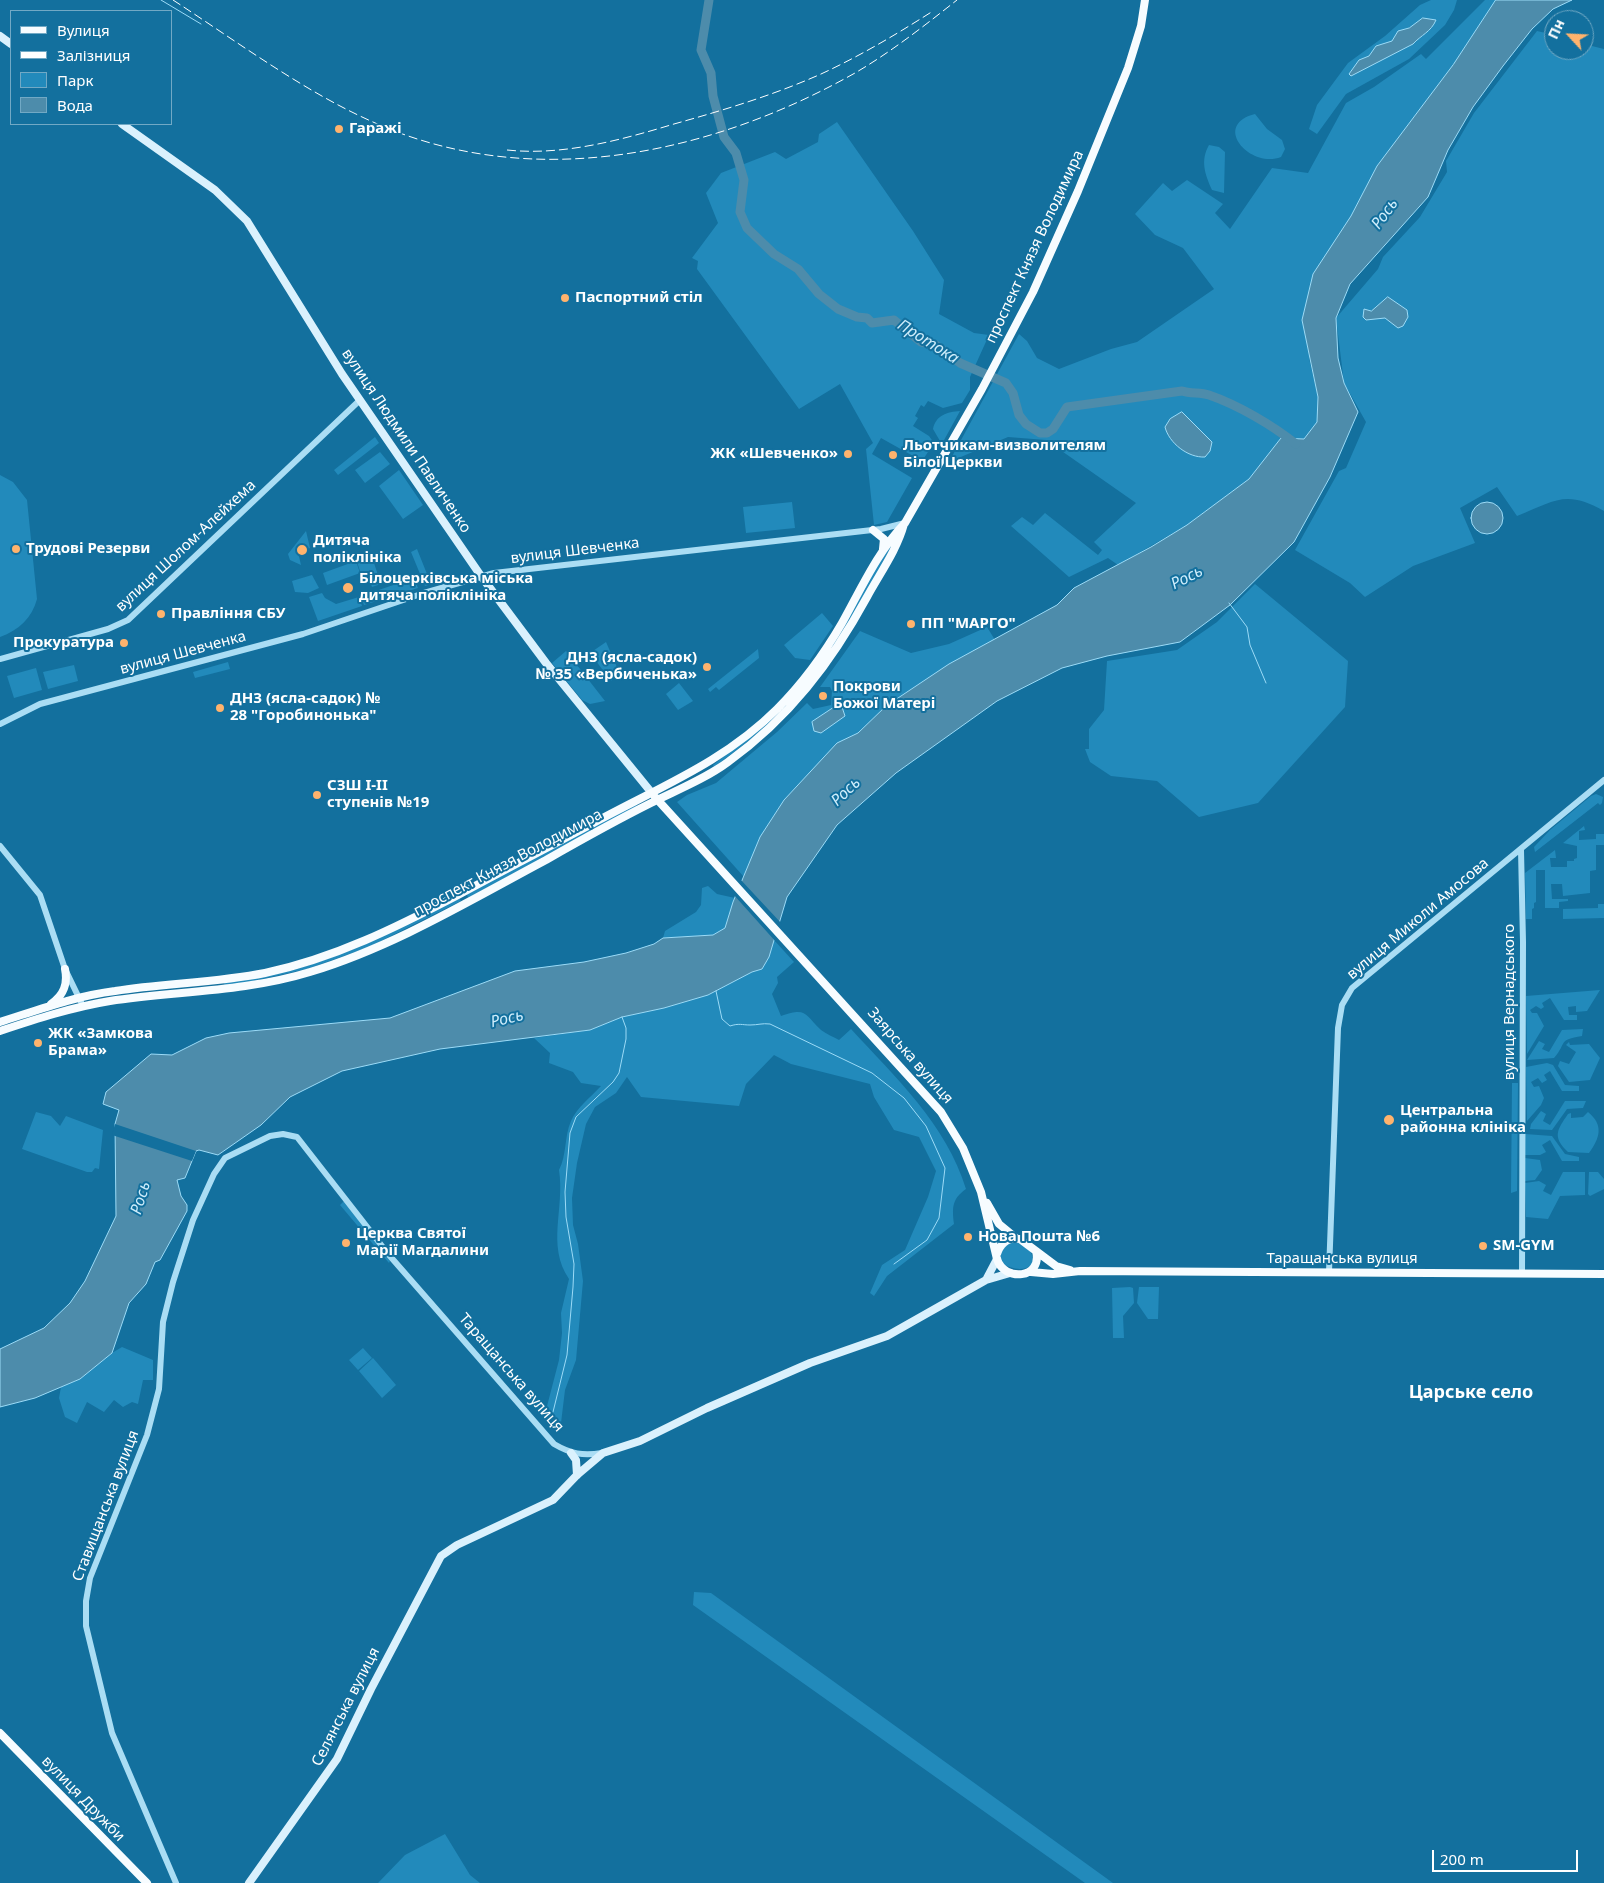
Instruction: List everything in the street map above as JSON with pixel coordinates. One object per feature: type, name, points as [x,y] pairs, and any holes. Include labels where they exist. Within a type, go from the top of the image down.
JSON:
[{"type":"main road","name":"проспект Князя Володимира","points":[[0,1022],[80,997],[114,991],[219,980],[265,973],[308,962],[360,944],[422,914],[652,792],[702,768],[721,756],[776,710],[823,652],[883,551],[905,522],[982,389],[1020,317],[1063,226],[1133,54],[1141,26],[1145,0]]},
{"type":"main road","name":"вулиця Людмили Павличенко","points":[[123,125],[215,190],[244,217],[354,392],[481,576],[546,663],[652,792]]},
{"type":"main road","name":"проспект Князя Володимира","points":[[0,1031],[51,1014],[119,1000],[222,991],[257,985],[309,972],[344,960],[410,932],[727,763],[775,724],[806,692],[848,630],[897,544],[905,522]]},
{"type":"main road","points":[[873,530],[884,539],[883,551]]},
{"type":"main road","points":[[652,792],[657,800]]},
{"type":"main road","name":"Заярська вулиця","points":[[657,800],[941,1112],[964,1148],[981,1192],[997,1256]]},
{"type":"main road","points":[[48,1006],[61,996],[65,989],[65,969]]},
{"type":"main road","name":"Заярська вулиця","points":[[981,1192],[999,1224],[1016,1238]]},
{"type":"main road","points":[[986,1280],[992,1274],[997,1256],[1004,1242],[1016,1238],[1028,1243],[1036,1251],[1036,1266],[1031,1272],[1019,1275],[1010,1273],[1001,1268],[997,1256]]},
{"type":"main road","name":"Таращанська вулиця","points":[[1036,1251],[1056,1266],[1080,1271]]},
{"type":"main road","name":"Таращанська вулиця","points":[[1031,1272],[1053,1274],[1080,1271],[1604,1274]]},
{"type":"main road","points":[[603,1453],[640,1441],[707,1408],[806,1365],[887,1336],[986,1280],[1010,1273]]},
{"type":"main road","points":[[571,1453],[576,1460],[577,1474]]},
{"type":"main road","name":"Селянська вулиця","points":[[249,1883],[337,1759],[414,1604],[441,1556],[457,1545],[553,1500],[577,1474],[603,1453]]},
{"type":"main road","name":"вулиця Дружби","points":[[0,1733],[147,1883]]},
{"type":"street","points":[[354,392],[351,408],[366,409]]},
{"type":"street","name":"вулиця Шолом-Алейхема","points":[[0,659],[108,629],[128,620],[360,400]]},
{"type":"street","name":"вулиця Шевченка","points":[[0,724],[40,704],[303,634],[481,576],[512,570],[873,530],[905,522]]},
{"type":"street","name":"вулиця Миколи Амосова","points":[[1329,1272],[1338,1028],[1342,1005],[1352,988],[1604,780]]},
{"type":"street","points":[[0,846],[40,895],[65,969],[80,997],[83,1007]]},
{"type":"street","name":"вулиця Вернадського","points":[[1521,850],[1523,942],[1522,1273]]},
{"type":"street","name":"Таращанська вулиця","points":[[219,1164],[234,1152],[270,1136],[283,1134],[297,1137],[389,1255],[554,1444],[571,1453]]},
{"type":"street","name":"Ставищанська вулиця","points":[[176,1883],[112,1733],[86,1626],[86,1601],[90,1578],[147,1435],[159,1389],[163,1322],[173,1282],[193,1220],[219,1164]]},
{"type":"street","points":[[571,1453],[585,1455],[603,1453]]},
{"type":"green space","points":[[1431,0],[1457,0],[1454,10],[1445,25],[1409,59],[1346,94],[1317,134],[1309,129],[1317,105],[1348,63],[1385,36],[1420,5]]},
{"type":"green space","points":[[1485,0],[1496,0],[1453,65],[1377,166],[1351,216],[1309,358],[1318,397],[1317,422],[1304,439],[1281,438],[1249,479],[1187,525],[1118,565],[1108,558],[1069,577],[1011,526],[1022,517],[1033,525],[1045,513],[1098,555],[1102,550],[1094,542],[1136,503],[1046,440],[1008,437],[949,462],[1019,334],[1027,341],[1037,358],[1059,369],[1111,349],[1137,342],[1214,289],[1183,248],[1155,235],[1135,214],[1163,183],[1172,191],[1187,180],[1223,204],[1215,213],[1230,229],[1272,168],[1308,173],[1346,103],[1374,87],[1421,54],[1426,59]]},
{"type":"green space","points":[[1537,31],[1544,33],[1544,60],[1594,60],[1594,46],[1604,49],[1604,511],[1580,500],[1570,499],[1551,502],[1517,516],[1497,487],[1460,508],[1475,543],[1413,566],[1365,597],[1350,583],[1295,550],[1339,471],[1346,468],[1366,422],[1344,383],[1336,318],[1378,269],[1383,257],[1420,217],[1447,172],[1446,161],[1474,113]]},
{"type":"green space","points":[[1255,114],[1267,129],[1282,140],[1285,149],[1281,157],[1269,159],[1258,157],[1248,152],[1240,144],[1236,136],[1236,127],[1242,119]]},
{"type":"green space","points":[[837,122],[913,231],[944,280],[939,314],[974,333],[989,335],[970,377],[970,390],[962,403],[943,408],[928,401],[924,407],[921,405],[915,416],[918,418],[913,426],[929,436],[934,443],[922,461],[881,438],[872,454],[912,478],[887,522],[874,525],[866,449],[873,443],[840,384],[799,409],[697,269],[698,261],[692,258],[718,223],[706,193],[721,173],[775,152],[786,159],[818,142],[819,134]]},
{"type":"green space","points":[[1209,145],[1219,147],[1225,152],[1224,193],[1212,190],[1207,178],[1204,162]]},
{"type":"green space","points":[[960,411],[943,442],[940,441],[933,429],[934,424],[939,417],[947,413]]},
{"type":"green space","points":[[375,437],[379,443],[338,475],[334,470]]},
{"type":"green space","points":[[380,452],[390,464],[365,483],[355,470]]},
{"type":"green space","points":[[399,470],[423,505],[403,519],[379,486]]},
{"type":"green space","name":"Трудові Резерви","points":[[0,475],[13,482],[27,500],[37,599],[28,618],[19,627],[0,637]]},
{"type":"green space","points":[[792,502],[795,528],[746,533],[743,507]]},
{"type":"green space","points":[[306,531],[310,548],[298,552],[301,565],[290,560],[288,554]]},
{"type":"green space","points":[[893,539],[895,540],[843,634],[806,687],[774,720],[714,767],[713,765],[786,705]]},
{"type":"green space","points":[[417,549],[431,584],[425,586],[411,552]]},
{"type":"green space","points":[[371,554],[381,584],[372,587],[367,572],[361,574],[356,559]]},
{"type":"green space","points":[[356,561],[360,573],[327,585],[323,573]]},
{"type":"green space","points":[[312,575],[319,588],[308,593],[295,592],[292,581]]},
{"type":"green space","points":[[414,578],[418,588],[364,605],[361,596]]},
{"type":"green space","points":[[1255,584],[1348,661],[1345,707],[1258,803],[1199,817],[1157,781],[1111,776],[1090,762],[1085,749],[1089,749],[1089,729],[1104,710],[1107,661],[1177,650],[1217,622]]},
{"type":"green space","points":[[322,593],[325,598],[336,604],[359,597],[362,606],[318,621],[309,597]]},
{"type":"green space","points":[[822,613],[833,626],[810,660],[795,658],[784,645]]},
{"type":"green space","points":[[987,627],[995,640],[949,664],[886,706],[858,733],[837,744],[784,800],[760,837],[744,877],[677,802],[687,795],[716,783],[777,732],[807,703],[813,709],[831,705],[832,691],[830,687],[820,687],[860,631],[911,653],[949,644]]},
{"type":"green space","points":[[606,642],[620,674],[611,681],[590,653]]},
{"type":"green space","points":[[758,649],[759,658],[719,690],[716,687],[710,692],[708,689]]},
{"type":"green space","points":[[566,651],[605,701],[590,704],[582,700],[552,663]]},
{"type":"green space","points":[[228,662],[230,669],[195,678],[193,672]]},
{"type":"green space","points":[[74,665],[78,681],[48,689],[43,672]]},
{"type":"green space","points":[[36,668],[42,690],[14,698],[7,676]]},
{"type":"green space","points":[[679,683],[693,701],[678,710],[666,694]]},
{"type":"green space","points":[[1596,794],[1603,797],[1600,805],[1598,803],[1535,852],[1534,847],[1550,830],[1591,796]]},
{"type":"green space","points":[[636,804],[637,806],[468,898],[467,894]]},
{"type":"green space","points":[[1584,826],[1585,830],[1579,831],[1579,840],[1596,839],[1596,834],[1604,834],[1604,845],[1596,845],[1596,870],[1590,871],[1590,893],[1563,896],[1562,884],[1551,884],[1552,899],[1568,899],[1568,901],[1559,902],[1559,908],[1545,908],[1545,870],[1536,870],[1536,902],[1532,909],[1532,919],[1526,919],[1525,873],[1555,850],[1556,858],[1550,858],[1551,867],[1567,867],[1567,861],[1574,861],[1577,858],[1577,846],[1563,843]]},
{"type":"green space","points":[[708,886],[717,894],[735,898],[725,928],[713,935],[663,938],[665,931],[696,912],[701,905],[702,888]]},
{"type":"green space","points":[[459,898],[461,901],[369,947],[307,969],[225,987],[224,983],[307,966],[362,946]]},
{"type":"green space","points":[[1598,904],[1604,904],[1604,918],[1563,919],[1563,909],[1598,908]]},
{"type":"green space","points":[[774,940],[794,962],[777,977],[778,983],[772,994],[781,1016],[801,1012],[808,1016],[825,1033],[839,1040],[851,1029],[918,1103],[946,1143],[966,1189],[958,1196],[954,1204],[954,1224],[887,1276],[874,1296],[870,1293],[882,1265],[905,1250],[928,1197],[936,1171],[919,1137],[894,1130],[874,1097],[870,1084],[791,1064],[774,1055],[746,1084],[739,1106],[641,1097],[627,1077],[616,1093],[595,1107],[586,1124],[577,1163],[572,1198],[573,1225],[578,1244],[583,1281],[576,1360],[565,1390],[561,1423],[553,1427],[546,1410],[559,1360],[562,1333],[561,1313],[569,1279],[562,1266],[557,1240],[560,1199],[559,1170],[571,1121],[580,1107],[601,1086],[581,1083],[573,1072],[549,1063],[550,1053],[534,1038],[590,1030],[622,1017],[664,1008],[708,995],[752,972],[762,969],[769,957]]},
{"type":"green space","points":[[1600,990],[1587,1011],[1576,1012],[1576,1006],[1568,1007],[1569,1015],[1577,1015],[1577,1020],[1564,1020],[1550,998],[1542,1003],[1544,1007],[1541,1009],[1536,1006],[1530,1010],[1532,1013],[1537,1013],[1544,1026],[1527,1054],[1526,996]]},
{"type":"green space","points":[[1583,1029],[1582,1036],[1574,1037],[1564,1042],[1554,1058],[1527,1060],[1539,1041],[1545,1044],[1542,1049],[1549,1052],[1562,1030]]},
{"type":"green space","points":[[1569,1042],[1570,1045],[1589,1044],[1600,1058],[1590,1080],[1569,1082],[1558,1066],[1560,1061],[1569,1064],[1576,1052],[1566,1045]]},
{"type":"green space","points":[[1547,1063],[1553,1065],[1565,1085],[1579,1086],[1579,1091],[1562,1091],[1550,1071],[1544,1075],[1547,1080],[1542,1083],[1538,1078],[1531,1082],[1534,1087],[1539,1086],[1544,1098],[1541,1105],[1527,1121],[1526,1067]]},
{"type":"green space","points":[[1512,1083],[1518,1083],[1517,1191],[1511,1193]]},
{"type":"green space","points":[[1565,1101],[1586,1101],[1583,1108],[1567,1109],[1552,1130],[1530,1129],[1531,1124],[1541,1111],[1546,1114],[1543,1121],[1550,1125]]},
{"type":"green space","points":[[36,1112],[51,1116],[60,1126],[66,1116],[103,1130],[99,1169],[95,1168],[92,1172],[87,1172],[22,1149]]},
{"type":"green space","points":[[1588,1112],[1598,1127],[1599,1132],[1596,1142],[1589,1153],[1568,1152],[1558,1138],[1561,1125],[1568,1114],[1571,1113],[1571,1118],[1583,1117]]},
{"type":"green space","points":[[1525,1134],[1552,1136],[1565,1154],[1579,1157],[1579,1161],[1562,1161],[1550,1140],[1542,1145],[1546,1152],[1540,1155],[1525,1155]]},
{"type":"green space","points":[[1525,1158],[1540,1160],[1542,1170],[1535,1180],[1525,1181]]},
{"type":"green space","points":[[1563,1172],[1585,1172],[1585,1195],[1560,1196],[1548,1219],[1526,1217],[1525,1183],[1539,1181],[1546,1185],[1543,1191],[1551,1195]]},
{"type":"green space","points":[[1589,1172],[1598,1172],[1604,1179],[1604,1189],[1590,1196],[1588,1194]]},
{"type":"green space","points":[[345,1200],[390,1261],[389,1263],[340,1205]]},
{"type":"green space","points":[[1017,1242],[1030,1250],[1033,1261],[1032,1265],[1017,1269],[1001,1263],[1001,1250],[1010,1243]]},
{"type":"green space","points":[[1139,1287],[1159,1287],[1158,1319],[1148,1319],[1137,1303]]},
{"type":"green space","points":[[1112,1288],[1133,1288],[1134,1303],[1123,1316],[1124,1338],[1113,1338]]},
{"type":"green space","points":[[122,1347],[153,1360],[153,1380],[143,1380],[138,1404],[132,1402],[123,1407],[114,1400],[104,1412],[87,1402],[77,1423],[65,1417],[59,1398],[61,1387],[80,1379]]},
{"type":"green space","points":[[363,1348],[372,1358],[358,1370],[349,1360]]},
{"type":"green space","points":[[373,1358],[396,1385],[382,1398],[359,1371]]},
{"type":"green space","points":[[694,1592],[711,1593],[1113,1883],[1085,1883],[693,1605]]},
{"type":"green space","points":[[445,1834],[470,1875],[480,1883],[378,1883],[405,1855]]},
{"type":"water","name":"Рось","points":[[1496,0],[1572,0],[1552,10],[1544,10],[1544,18],[1532,29],[1473,107],[1448,150],[1428,197],[1350,284],[1336,318],[1338,358],[1344,383],[1358,412],[1330,477],[1294,542],[1230,605],[1180,642],[1107,656],[1062,668],[997,701],[896,773],[837,825],[787,897],[769,957],[762,969],[752,972],[708,995],[664,1008],[622,1017],[590,1030],[440,1049],[342,1071],[290,1097],[261,1125],[218,1155],[199,1150],[196,1151],[185,1178],[177,1180],[181,1196],[187,1205],[187,1211],[160,1260],[155,1262],[146,1284],[129,1303],[112,1353],[80,1379],[35,1398],[0,1407],[0,1349],[44,1328],[70,1303],[85,1281],[116,1216],[115,1124],[119,1110],[103,1104],[106,1092],[151,1054],[172,1055],[206,1038],[229,1033],[390,1018],[515,971],[584,962],[626,953],[654,944],[663,938],[713,935],[725,928],[733,902],[760,837],[784,800],[837,743],[858,733],[886,706],[949,664],[1057,605],[1074,588],[1151,547],[1187,525],[1249,479],[1281,438],[1304,439],[1317,422],[1318,397],[1302,320],[1313,274],[1351,216],[1377,166],[1453,65]]},
{"type":"water","points":[[1423,18],[1436,20],[1429,30],[1413,44],[1351,76],[1349,74],[1359,60],[1369,56],[1376,46],[1392,41],[1398,31],[1409,28]]},
{"type":"water","points":[[1388,297],[1407,310],[1408,317],[1403,326],[1398,328],[1385,318],[1366,320],[1363,317],[1364,309],[1371,311]]},
{"type":"water","points":[[1182,412],[1212,442],[1210,451],[1205,457],[1199,457],[1186,452],[1175,444],[1167,433],[1165,427],[1170,419]]},
{"type":"water","points":[[1487,502],[1499,506],[1503,518],[1499,530],[1487,534],[1475,530],[1471,518],[1475,506]]},
{"type":"water","points":[[836,706],[842,707],[845,716],[821,733],[814,731],[812,722]]},
{"type":"pier","points":[[740,879],[782,924],[776,942],[733,894]]},
{"type":"pier","points":[[115,1124],[196,1151],[192,1161],[112,1135]]},
{"type":"waterway","points":[[161,0],[201,24]]},
{"type":"waterway","name":"Протока","points":[[709,0],[701,50],[711,73],[713,96],[724,137],[736,153],[744,180],[740,212],[747,228],[774,254],[798,269],[819,294],[838,309],[857,317],[867,318],[872,323],[894,320],[921,342],[936,345],[960,363],[1006,383],[1013,393],[1019,415],[1026,424],[1040,433],[1047,433],[1053,429],[1067,407],[1182,391],[1206,394],[1231,404],[1266,423],[1296,444]]},
{"type":"waterway","points":[[1229,603],[1247,627],[1250,645],[1266,683]]},
{"type":"waterway","points":[[716,991],[722,1019],[730,1026],[738,1024],[770,1024],[872,1073],[904,1098],[926,1126],[945,1168],[939,1218],[927,1240],[894,1264]]},
{"type":"waterway","points":[[553,1412],[567,1355],[573,1287],[574,1264],[566,1217],[565,1192],[570,1133],[576,1117],[613,1082],[619,1073],[626,1039],[626,1028],[622,1017]]},
{"type":"railway","points":[[173,0],[296,81],[347,110],[373,122],[433,144],[494,156],[556,159],[618,155],[680,143],[741,125],[799,102],[855,73],[894,48],[957,0]]},
{"type":"railway","points":[[507,150],[549,151],[613,141],[749,102],[803,82],[836,67],[933,11]]},
{"type":"place","name":"Гаражі","points":[[339,129]]},
{"type":"place","name":"Паспортний стіл","points":[[565,298]]},
{"type":"place","name":"ЖК «Шевченко»","points":[[848,454]]},
{"type":"place","name":"Льотчикам-визволителям Білої Церкви","points":[[893,455]]},
{"type":"place","name":"Трудові Резерви","points":[[16,549]]},
{"type":"place","name":"Дитяча поліклініка","points":[[302,550]]},
{"type":"place","name":"Білоцерківська міська дитяча поліклініка","points":[[348,588]]},
{"type":"place","name":"Правління СБУ","points":[[161,614]]},
{"type":"place","name":"ПП \"МАРГО\"","points":[[911,624]]},
{"type":"place","name":"Прокуратура","points":[[124,643]]},
{"type":"place","name":"ДНЗ (ясла-садок) № 35 «Вербиченька»","points":[[707,667]]},
{"type":"place","name":"Покрови Божої Матері","points":[[823,696]]},
{"type":"place","name":"ДНЗ (ясла-садок) № 28 \"Горобинонька\"","points":[[220,708]]},
{"type":"place","name":"СЗШ I-II ступенів №19","points":[[317,795]]},
{"type":"place","name":"ЖК «Замкова Брама»","points":[[38,1043]]},
{"type":"place","name":"Центральна районна клініка","points":[[1389,1120]]},
{"type":"place","name":"Нова Пошта №6","points":[[968,1237]]},
{"type":"place","name":"Церква Святої Марії Магдалини","points":[[346,1243]]},
{"type":"place","name":"SM-GYM","points":[[1483,1246]]},
{"type":"district","name":"Царське село","points":[[1471,1393]]}]
